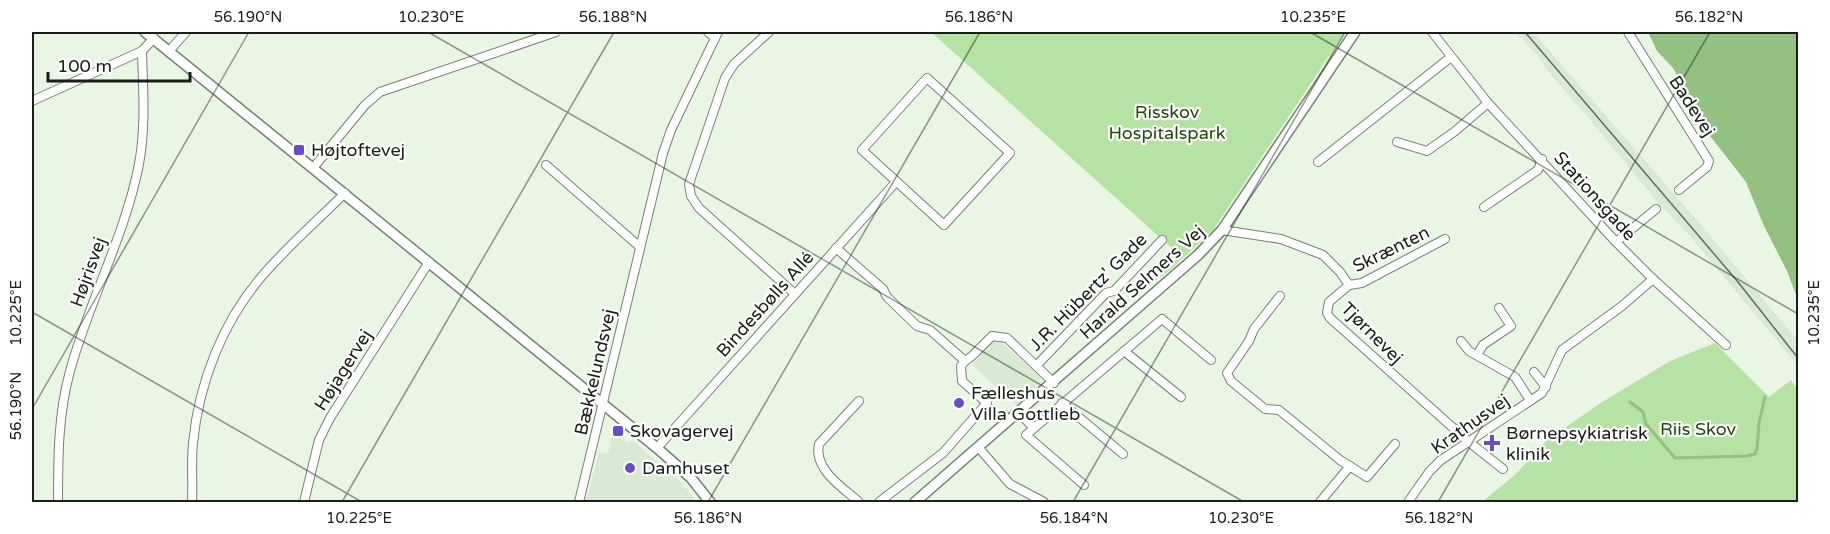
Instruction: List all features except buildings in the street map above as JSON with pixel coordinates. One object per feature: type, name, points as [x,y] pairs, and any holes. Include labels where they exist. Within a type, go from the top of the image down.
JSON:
[{"type":"street","points":[[145,32],[657,448],[692,478],[710,502]]},
{"type":"street","points":[[170,51],[186,32]]},
{"type":"street","points":[[314,168],[365,105],[380,92],[556,32]]},
{"type":"street","points":[[708,32],[716,35]]},
{"type":"street","points":[[769,32],[734,64],[725,78],[689,184],[691,196],[699,208],[795,294]]},
{"type":"street","name":"Stationsgade","points":[[1432,32],[1488,103],[1542,159],[1616,243],[1726,345]]},
{"type":"street","name":"Badevej","points":[[1628,32],[1709,161],[1707,167],[1679,190]]},
{"type":"street","name":"Harald Selmers Vej","points":[[915,502],[1054,383],[1198,255],[1222,230],[1354,34]]},
{"type":"street","name":"Bækkelundsvej","points":[[579,502],[663,153],[671,130],[716,35]]},
{"type":"street","points":[[32,101],[141,51],[154,38]]},
{"type":"street","name":"Højrisvej","points":[[58,502],[58,452],[69,372],[128,207],[139,165],[144,116],[141,51]]},
{"type":"street","points":[[1318,162],[1451,57]]},
{"type":"street","points":[[927,78],[1010,153],[944,225],[896,182],[862,150],[927,78]]},
{"type":"street","points":[[1397,142],[1427,151],[1455,132],[1488,103]]},
{"type":"street","points":[[1484,207],[1538,170],[1542,159]]},
{"type":"street","points":[[546,165],[640,247]]},
{"type":"street","name":"Bindesbølls Allé","points":[[657,448],[896,182]]},
{"type":"street","points":[[192,502],[193,444],[199,406],[222,338],[241,305],[263,275],[345,193]]},
{"type":"street","points":[[1616,243],[1656,209]]},
{"type":"street","name":"Tjørnevej","points":[[1222,230],[1281,239],[1323,255],[1349,285],[1329,302],[1327,313],[1330,318],[1503,470]]},
{"type":"street","name":"Skrænten","points":[[1349,285],[1362,282],[1445,239]]},
{"type":"street","name":"J.R. Hübertz' Gade","points":[[1036,366],[1106,293],[1114,291],[1162,240]]},
{"type":"street","points":[[836,248],[883,289],[887,297],[917,326],[930,330],[965,361],[961,366],[962,381],[987,402],[943,453],[879,502]]},
{"type":"street","name":"Højagervej","points":[[304,502],[319,440],[330,418],[429,262]]},
{"type":"street","name":"Krathusvej","points":[[1408,502],[1429,472],[1441,460],[1546,387],[1562,350],[1622,306],[1653,279]]},
{"type":"street","points":[[1280,296],[1254,329],[1249,341],[1227,373],[1231,381],[1265,409],[1279,410],[1367,477],[1395,444]]},
{"type":"street","points":[[1477,355],[1483,345],[1510,326],[1498,308]]},
{"type":"street","points":[[1084,485],[1026,435],[1162,319],[1211,360]]},
{"type":"street","name":"J.R. Hübertz' Gade","points":[[965,361],[992,336],[1007,338],[1054,383]]},
{"type":"street","name":"Krathusvej","points":[[1461,340],[1469,351],[1515,377],[1530,400]]},
{"type":"street","points":[[1124,351],[1180,396]]},
{"type":"street","points":[[1534,372],[1546,387]]},
{"type":"street","points":[[859,401],[819,444],[818,450],[825,471],[859,502]]},
{"type":"street","points":[[1062,403],[1123,454]]},
{"type":"street","points":[[1019,413],[1034,428]]},
{"type":"street","points":[[979,448],[1010,484],[1044,502]]},
{"type":"street","points":[[1320,502],[1350,466]]},
{"type":"shaded area","points":[[1515,32],[1533,32],[1702,226],[1798,341],[1798,366],[1689,235],[1658,203]]},
{"type":"shaded area","points":[[1648,32],[1798,32],[1798,300],[1746,182],[1707,132],[1673,68],[1657,51]]},
{"type":"shaded area","points":[[992,342],[1002,343],[1041,377],[1040,383],[1016,405],[972,365]]},
{"type":"shaded area","name":"Damhuset","points":[[613,431],[627,442],[633,441],[681,482],[697,502],[586,502],[599,452],[608,454]]},
{"type":"green space","name":"Risskov Hospitalspark","points":[[931,32],[1345,32],[1213,230],[1170,270],[1127,301],[1175,251]]},
{"type":"green space","name":"Riis Skov","points":[[1715,343],[1769,397],[1791,380],[1798,390],[1798,502],[1482,502],[1516,474],[1546,441],[1599,404],[1670,361]]},
{"type":"waterway","points":[[1630,402],[1643,412],[1646,424],[1675,458],[1747,456],[1755,454],[1757,449],[1759,423],[1765,397]]},
{"type":"tram line","points":[[1525,32],[1738,282],[1798,358]]},
{"type":"place","name":"Højtoftevej","points":[[299,150]]},
{"type":"place","name":"Fælleshus Villa Gottlieb","points":[[959,403]]},
{"type":"place","name":"Skovagervej","points":[[618,431]]},
{"type":"place","name":"Børnepsykiatrisk klinik","points":[[1492,443]]},
{"type":"place","name":"Damhuset","points":[[630,468]]}]
